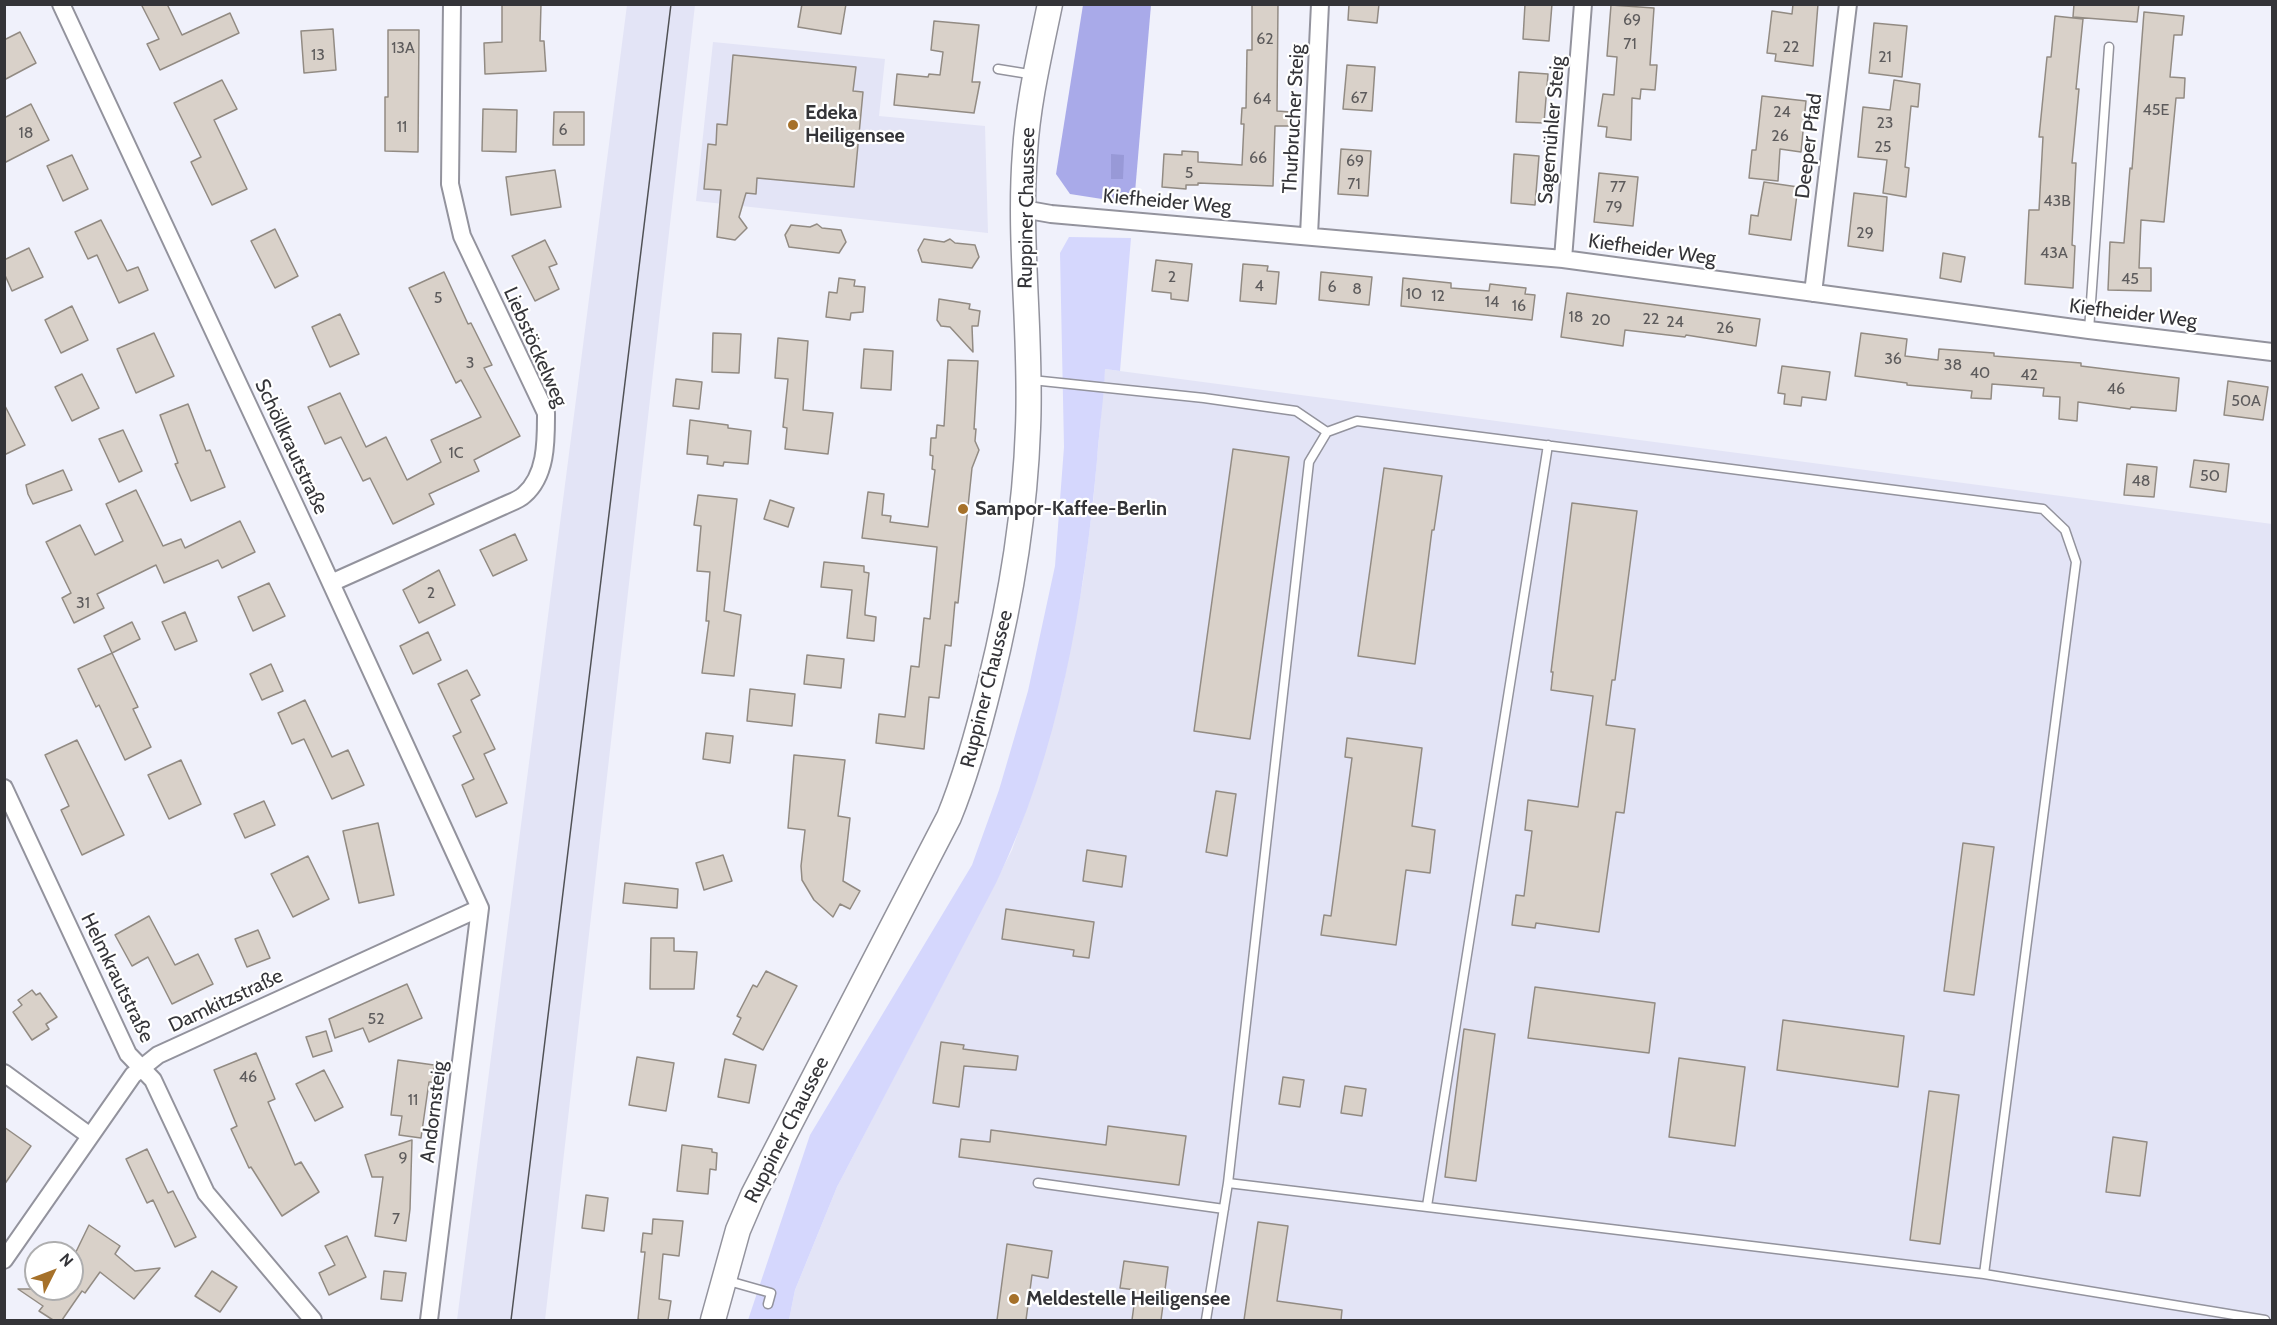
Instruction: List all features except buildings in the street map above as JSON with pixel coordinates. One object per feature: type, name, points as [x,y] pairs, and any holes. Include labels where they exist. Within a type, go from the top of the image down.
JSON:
[{"type":"main road","name":"Ruppiner Chaussee","points":[[712,1320],[738,1230],[753,1195],[949,817],[967,770],[993,674],[1013,579],[1026,474],[1028,380],[1023,209],[1025,151],[1035,75],[1050,4]]},
{"type":"street","name":"Schöllkrautstraße","points":[[61,4],[332,583],[480,908]]},
{"type":"street","name":"Liebstöckelweg","points":[[332,583],[524,495],[540,473],[546,442],[546,413],[462,236],[450,184],[452,4]]},
{"type":"street","name":"Thurbrucher Steig","points":[[1309,235],[1320,4]]},
{"type":"street","name":"Sagemühler Steig","points":[[1563,259],[1583,4]]},
{"type":"street","name":"Deeper Pfad","points":[[1813,292],[1848,4]]},
{"type":"street","name":"Kiefheider Weg","points":[[1023,209],[1051,214],[1563,259],[2089,330],[2272,352]]},
{"type":"street","name":"Helmkrautstraße","points":[[4,788],[128,1053],[153,1080],[206,1193],[313,1320]]},
{"type":"street","name":"Damkitzstraße","points":[[4,1260],[133,1075],[158,1055],[480,908]]},
{"type":"street","name":"Andornsteig","points":[[429,1320],[480,908]]},
{"type":"street","points":[[4,1073],[90,1136]]},
{"type":"lane","points":[[2089,330],[2109,47]]},
{"type":"lane","points":[[998,69],[1035,75]]},
{"type":"lane","points":[[1028,380],[1193,397],[1296,411],[1327,432]]},
{"type":"lane","points":[[1206,1320],[1228,1183],[1309,462],[1327,432],[1357,421],[2043,509],[2065,530],[2076,562],[1984,1274]]},
{"type":"lane","points":[[1427,1206],[1548,445]]},
{"type":"lane","points":[[1038,1183],[1224,1209]]},
{"type":"lane","points":[[1228,1183],[1984,1274],[2265,1320]]},
{"type":"lane","points":[[723,1280],[771,1293],[768,1304]]},
{"type":"shaded area","points":[[627,5],[695,5],[545,1320],[457,1320]]},
{"type":"shaded area","points":[[1083,5],[1151,5],[1134,204],[1070,194],[1056,174]]},
{"type":"shaded area","points":[[713,42],[885,59],[879,116],[985,126],[988,233],[696,201]]},
{"type":"shaded area","points":[[1111,154],[1124,155],[1123,179],[1111,179]]},
{"type":"shaded area","points":[[1069,237],[1131,238],[1120,371],[1105,369],[1092,514],[1076,623],[1052,730],[1037,782],[996,883],[837,1187],[795,1290],[789,1320],[748,1320],[810,1135],[972,865],[999,790],[1028,691],[1055,566],[1064,447],[1060,253]]},
{"type":"shaded area","points":[[1105,369],[2272,524],[2272,1320],[789,1320],[795,1290],[837,1187],[1012,850],[1039,772],[1063,686],[1083,581],[1093,503]]},
{"type":"tram line","points":[[511,1320],[671,4]]},
{"type":"place","name":"Edeka Heiligensee","points":[[793,125]]},
{"type":"place","name":"Sampor-Kaffee-Berlin","points":[[963,509]]},
{"type":"place","name":"Meldestelle Heiligensee","points":[[1014,1299]]}]
